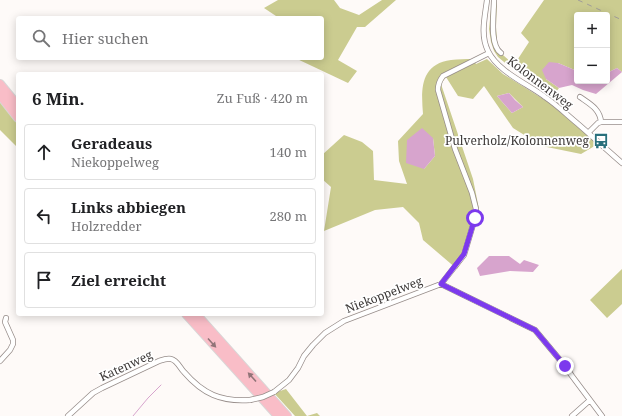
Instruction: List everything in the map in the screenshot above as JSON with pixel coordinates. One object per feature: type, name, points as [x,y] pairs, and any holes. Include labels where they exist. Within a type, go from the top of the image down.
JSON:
[{"type":"highway","points":[[0,84],[16,104]]},
{"type":"highway","points":[[0,95],[16,115]]},
{"type":"highway","points":[[188,316],[278,416]]},
{"type":"highway","points":[[198,316],[287,416]]},
{"type":"street","name":"Kolonnenweg","points":[[487,0],[484,19],[485,44],[489,53],[497,64],[544,96],[622,163]]},
{"type":"street","name":"Kolonnenweg","points":[[494,0],[494,37],[496,48],[498,52],[501,53]]},
{"type":"street","name":"Niekoppelweg","points":[[325,333],[344,321],[441,284],[464,254],[475,218],[476,209],[472,193],[453,142],[438,90],[439,81],[443,76],[489,53]]},
{"type":"street","points":[[580,97],[595,107],[600,114],[601,122]]},
{"type":"street","points":[[588,133],[601,122],[622,122]]},
{"type":"street","points":[[441,284],[535,330],[565,366],[602,416]]},
{"type":"street","points":[[0,362],[13,344],[6,318]]},
{"type":"street","name":"Katenweg","points":[[68,416],[94,393],[102,388],[167,358],[176,362],[200,389],[209,394],[236,401],[263,397],[274,392],[289,380],[298,368],[304,356],[325,333]]},
{"type":"street","points":[[572,416],[590,400]]},
{"type":"green space","points":[[278,0],[334,0],[340,8],[359,15],[382,0],[396,0],[365,27],[357,27],[338,60],[357,71],[348,83],[299,60],[324,60],[324,16],[276,16],[264,8]]},
{"type":"green space","points":[[492,0],[497,0],[496,27],[498,53],[503,55],[514,65],[529,42],[521,33],[544,0],[622,0],[622,72],[617,68],[610,72],[610,12],[574,12],[574,70],[558,63],[546,79],[559,88],[554,95],[510,67],[498,57],[491,42],[489,29]]},
{"type":"green space","points":[[473,59],[476,64],[487,59],[503,74],[548,102],[598,144],[581,154],[542,146],[513,128],[484,86],[473,99],[458,96],[446,77],[441,84],[473,179],[479,209],[466,256],[457,269],[423,240],[419,223],[403,207],[375,210],[324,231],[331,187],[324,181],[324,153],[344,135],[362,142],[373,151],[374,180],[407,184],[399,161],[398,141],[423,114],[423,87],[428,73],[433,67],[441,62]],"holes":[[[509,93],[523,107],[512,113],[497,96]],[[433,138],[435,156],[424,169]]]},
{"type":"green space","points":[[0,101],[16,121],[16,146],[0,130]]},
{"type":"green space","points":[[622,269],[622,304],[607,318],[590,300]]},
{"type":"green space","points":[[286,389],[307,416],[295,416],[274,393]]},
{"type":"green space","points":[[317,413],[320,416],[307,416]]},
{"type":"shaded area","points":[[549,62],[558,63],[574,70],[574,84],[608,84],[596,94],[572,85],[559,88],[546,79],[542,70]]},
{"type":"shaded area","points":[[617,68],[622,72],[610,82],[610,72]]},
{"type":"shaded area","points":[[509,93],[523,107],[512,113],[497,96]]},
{"type":"shaded area","points":[[422,128],[433,138],[435,156],[424,169],[406,163],[407,140]]},
{"type":"shaded area","points":[[489,256],[509,256],[520,264],[524,260],[539,265],[533,272],[510,271],[480,276],[477,268]]},
{"type":"waterway","points":[[133,416],[161,385]]},
{"type":"railway","points":[[578,0],[622,20]]},
{"type":"place","name":"Pulverholz/Kolonnenweg","points":[[601,141]]},
{"type":"route","points":[[475,218],[464,254],[441,284],[535,330],[565,366]]}]
